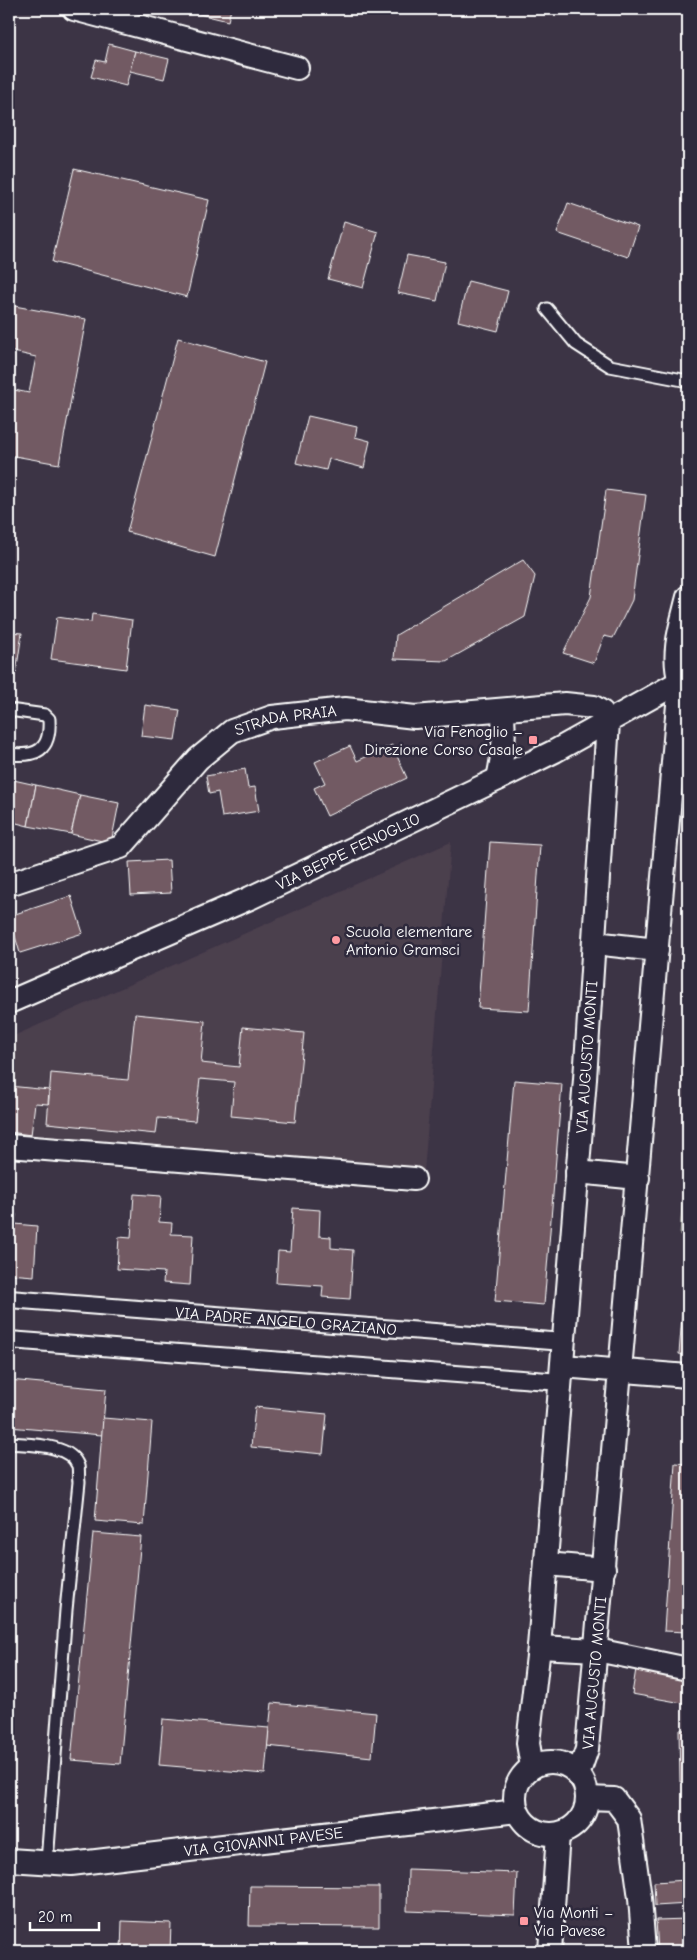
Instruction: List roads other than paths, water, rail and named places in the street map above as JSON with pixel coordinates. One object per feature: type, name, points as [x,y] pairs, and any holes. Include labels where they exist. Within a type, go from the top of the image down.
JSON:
[{"type":"street","points":[[74,9],[297,68]]},
{"type":"street","name":"VIA AUGUSTO MONTI","points":[[608,722],[594,943],[564,1342],[540,1647],[528,1743],[532,1767],[556,1762],[569,1767],[578,1774],[588,1749],[657,950],[684,680],[676,670],[675,657],[688,597]]},
{"type":"street","name":"VIA BEPPE FENOGLIO","points":[[9,1002],[250,898],[555,751],[684,680]]},
{"type":"street","name":"STRADA PRAIA","points":[[9,884],[121,847],[198,759],[232,731],[272,716],[345,709],[415,717],[565,704],[594,706],[602,712],[608,722]]},
{"type":"street","points":[[498,779],[503,753],[504,722],[502,710]]},
{"type":"street","points":[[594,943],[657,950]]},
{"type":"street","points":[[9,1146],[414,1179]]},
{"type":"street","points":[[577,1172],[638,1178]]},
{"type":"street","name":"VIA PADRE ANGELO GRAZIANO","points":[[9,1299],[564,1342]]},
{"type":"street","points":[[9,1340],[561,1374],[621,1370],[688,1376]]},
{"type":"street","points":[[546,1564],[604,1569]]},
{"type":"street","points":[[540,1647],[597,1650],[688,1668]]},
{"type":"street","points":[[532,1767],[524,1774],[515,1791],[515,1801],[517,1811],[522,1820],[538,1832],[558,1834],[576,1825],[582,1817],[587,1798],[585,1785],[578,1774]]},
{"type":"street","points":[[587,1798],[614,1799],[630,1819],[640,1898],[644,1951]]},
{"type":"street","name":"VIA GIOVANNI PAVESE","points":[[9,1860],[71,1864],[517,1811]]},
{"type":"street","points":[[550,1951],[558,1834]]},
{"type":"lane","points":[[547,309],[576,344],[610,366],[688,381]]},
{"type":"lane","points":[[9,710],[45,715],[49,719],[50,728],[42,747],[34,754],[25,756],[9,754]]},
{"type":"lane","points":[[9,1443],[53,1447],[69,1455],[78,1465],[79,1482],[66,1610],[47,1862]]},
{"type":"place","name":"Via Fenoglio – Direzione Corso Casale","points":[[533,740]]},
{"type":"place","name":"Scuola elementare Antonio Gramsci","points":[[336,940]]},
{"type":"place","name":"Via Monti – Via Pavese","points":[[524,1921]]}]
